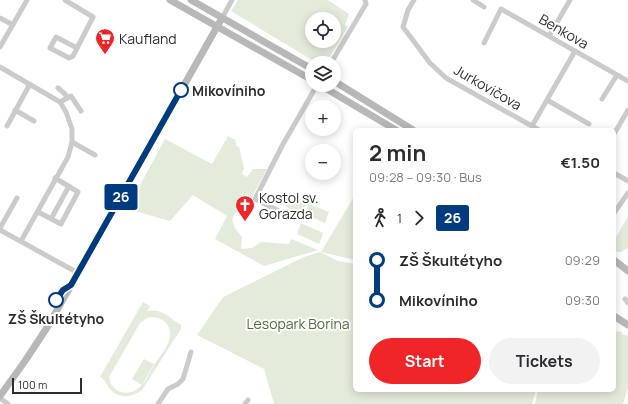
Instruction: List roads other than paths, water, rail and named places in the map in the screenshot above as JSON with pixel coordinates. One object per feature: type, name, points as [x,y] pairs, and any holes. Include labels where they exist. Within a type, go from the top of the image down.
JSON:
[{"type":"street","points":[[0,47],[27,0]]},
{"type":"street","points":[[65,0],[93,17],[73,56],[70,58],[50,48],[56,37],[77,48]]},
{"type":"street","points":[[170,0],[305,76]]},
{"type":"street","points":[[191,0],[305,65]]},
{"type":"street","points":[[8,404],[0,397],[35,346],[78,273],[232,0]]},
{"type":"street","points":[[335,56],[366,4],[365,0]]},
{"type":"street","name":"Jurkovičova","points":[[414,0],[408,10],[403,27],[430,63],[446,78],[536,128]]},
{"type":"street","points":[[473,0],[484,7]]},
{"type":"street","points":[[549,36],[570,0]]},
{"type":"street","name":"Benkova","points":[[484,43],[501,9],[628,81]]},
{"type":"street","points":[[0,18],[13,25]]},
{"type":"street","points":[[532,126],[575,51]]},
{"type":"street","points":[[0,67],[60,102],[66,112],[72,129],[72,142],[68,157],[21,241]]},
{"type":"street","points":[[602,99],[617,74]]},
{"type":"street","points":[[7,126],[30,84]]},
{"type":"street","points":[[341,85],[410,128]]},
{"type":"street","points":[[58,88],[68,98]]},
{"type":"street","points":[[291,217],[255,199],[282,146],[315,92]]},
{"type":"street","points":[[331,92],[393,128]]},
{"type":"street","points":[[60,102],[71,96],[81,111]]},
{"type":"street","points":[[547,100],[589,124]]},
{"type":"street","points":[[15,110],[34,121]]},
{"type":"street","points":[[616,131],[628,110]]},
{"type":"street","points":[[72,142],[95,155]]},
{"type":"street","points":[[616,174],[628,181]]},
{"type":"street","points":[[38,212],[61,224],[78,192],[56,178]]},
{"type":"street","points":[[51,219],[69,186]]},
{"type":"street","points":[[616,210],[628,193]]},
{"type":"street","points":[[17,198],[0,229],[78,273]]},
{"type":"street","points":[[616,262],[628,271]]},
{"type":"street","points":[[616,317],[628,325]]},
{"type":"street","points":[[158,404],[168,389],[183,379],[191,352]]},
{"type":"place","name":"Kaufland","points":[[105,55]]},
{"type":"place","name":"Mikovíniho","points":[[181,90]]},
{"type":"place","name":"Kostol sv. Gorazda","points":[[245,222]]},
{"type":"place","name":"ZŠ Škultétyho","points":[[56,300]]},
{"type":"park label","name":"Lesopark Borina","points":[[298,323]]}]
